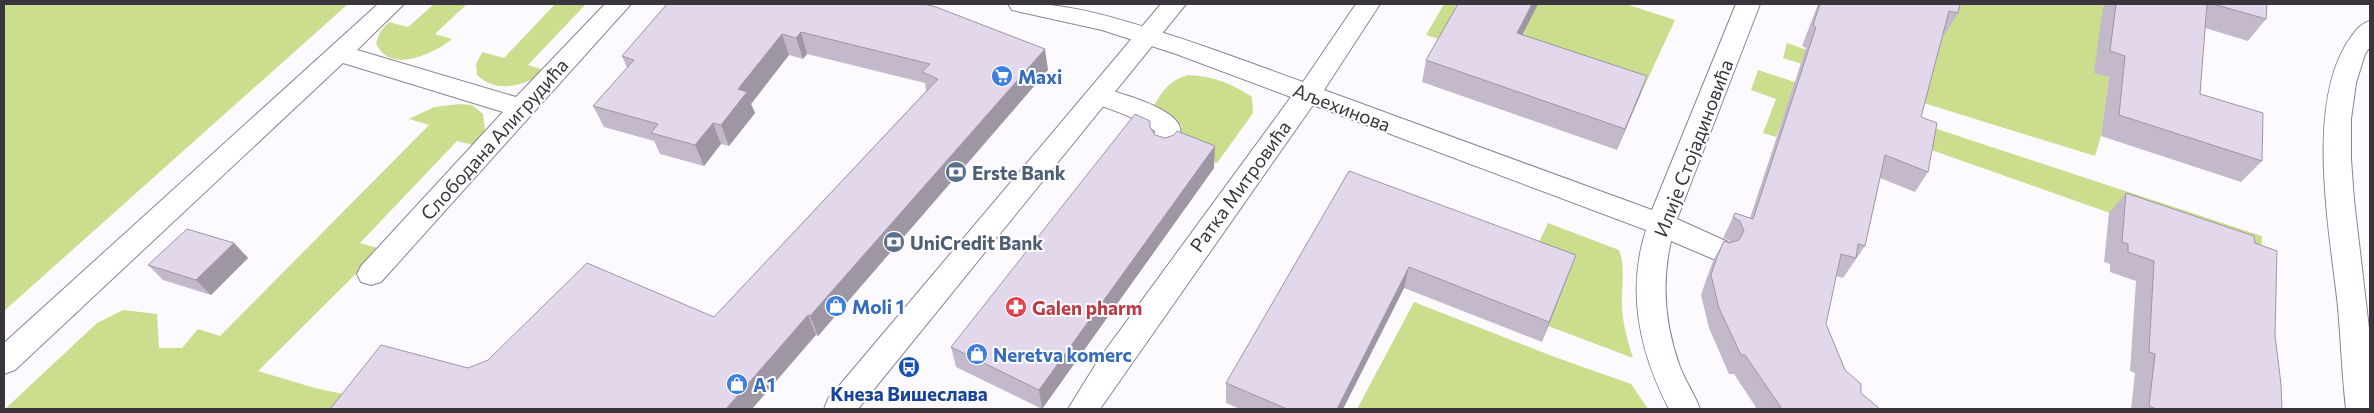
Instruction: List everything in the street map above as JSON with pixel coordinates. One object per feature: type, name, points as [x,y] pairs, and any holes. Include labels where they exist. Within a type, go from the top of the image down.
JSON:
[{"type":"street","points":[[4,361],[392,4]]},
{"type":"street","name":"Слободана Алигрудића","points":[[371,274],[521,108],[619,4]]},
{"type":"street","name":"Аљехинова","points":[[1020,4],[1106,23],[1149,36],[1660,224],[1718,250]]},
{"type":"street","points":[[839,409],[1174,4]]},
{"type":"street","name":"Ратка Митровића","points":[[1083,409],[1110,368],[1306,93],[1334,57],[1368,4]]},
{"type":"street","name":"Илије Стојадиновића","points":[[1685,409],[1664,364],[1654,326],[1650,290],[1660,224],[1748,4]]},
{"type":"street","points":[[2361,409],[2352,302],[2343,246],[2339,112],[2346,69],[2364,35],[2370,29]]},
{"type":"street","points":[[337,53],[521,108]]},
{"type":"street","points":[[1099,96],[1134,107],[1151,115],[1167,127],[1168,133],[1165,148]]},
{"type":"green space","points":[[4,4],[348,4],[4,311]]},
{"type":"green space","points":[[434,4],[467,4],[435,34],[452,39],[434,50],[412,59],[401,60],[391,58],[382,53],[376,43],[380,32],[389,22],[408,27]]},
{"type":"green space","points":[[555,4],[586,4],[528,65],[547,71],[521,84],[512,86],[494,85],[477,75],[476,64],[482,52],[504,58]]},
{"type":"green space","points":[[1444,4],[1466,4],[1445,41],[1426,35]]},
{"type":"green space","points":[[1476,4],[1626,4],[1675,20],[1639,98],[1511,55]]},
{"type":"green space","points":[[1953,4],[2119,4],[2101,136],[2095,156],[1917,101]]},
{"type":"green space","points":[[1787,43],[1813,52],[1839,76],[1783,58]]},
{"type":"green space","points":[[1758,70],[2262,236],[2260,266],[1923,147],[1789,102],[1776,137],[1763,133],[1776,99],[1751,90]]},
{"type":"green space","points":[[1189,75],[1206,77],[1222,82],[1238,88],[1252,97],[1253,113],[1217,163],[1174,146],[1182,126],[1150,112],[1161,94],[1170,84],[1181,77]]},
{"type":"green space","points":[[459,104],[472,105],[483,114],[485,131],[477,146],[457,141],[360,243],[381,249],[258,371],[315,388],[357,397],[345,409],[5,409],[97,323],[123,310],[157,314],[159,348],[182,348],[198,329],[220,336],[429,125],[409,119],[434,107]]},
{"type":"green space","points":[[1548,223],[1619,250],[1623,271],[1623,314],[1633,358],[1548,326],[1568,276],[1529,263]]},
{"type":"green space","points":[[1414,302],[1552,356],[1631,384],[1648,409],[1357,409]]},
{"type":"building","points":[[667,4],[924,4],[1045,49],[726,409],[330,409],[381,345],[468,368],[488,360],[587,263],[714,317],[938,79],[922,72],[930,64],[801,32],[796,38],[782,34],[738,89],[747,92],[721,125],[713,123],[695,145],[651,133],[658,124],[593,106],[634,60],[622,56]]},
{"type":"building","points":[[1458,4],[1532,4],[1517,33],[1647,76],[1625,129],[1426,60]]},
{"type":"building","points":[[1820,4],[1960,4],[1958,13],[1949,11],[1921,117],[1937,123],[1928,172],[1885,155],[1865,246],[1858,244],[1856,258],[1841,254],[1826,324],[1845,370],[1861,384],[1861,393],[1880,409],[1782,409],[1745,355],[1741,355],[1719,308],[1711,275],[1724,241],[1729,243],[1739,240],[1744,231],[1740,221],[1733,217],[1735,213],[1753,219],[1816,27],[1813,25]]},
{"type":"building","points":[[2116,4],[2207,4],[2200,94],[2263,113],[2262,161],[2119,115],[2125,56],[2110,51]]},
{"type":"building","points":[[2213,4],[2267,4],[2266,19]]},
{"type":"building","points":[[1135,114],[1150,121],[1150,127],[1155,135],[1165,138],[1174,135],[1177,131],[1215,146],[1039,390],[951,347]]},
{"type":"building","points":[[1349,171],[1576,255],[1549,322],[1409,267],[1337,409],[1287,409],[1226,383]]},
{"type":"building","points":[[2126,193],[2254,236],[2255,243],[2277,251],[2275,335],[2282,409],[2156,409],[2149,406],[2155,354],[2149,352],[2154,261],[2128,252],[2128,244],[2122,242]]},
{"type":"building","points":[[187,229],[234,243],[196,280],[148,265]]},
{"type":"place","name":"Maxi","points":[[1002,76]]},
{"type":"place","name":"Erste Bank","points":[[956,172]]},
{"type":"place","name":"UniCredit Bank","points":[[894,242]]},
{"type":"place","name":"Moli 1","points":[[836,306]]},
{"type":"place","name":"Galen pharm","points":[[1016,307]]},
{"type":"place","name":"Neretva komerc","points":[[977,354]]},
{"type":"place","name":"Кнеза Вишеслава","points":[[909,367]]},
{"type":"place","name":"A1","points":[[737,384]]}]
